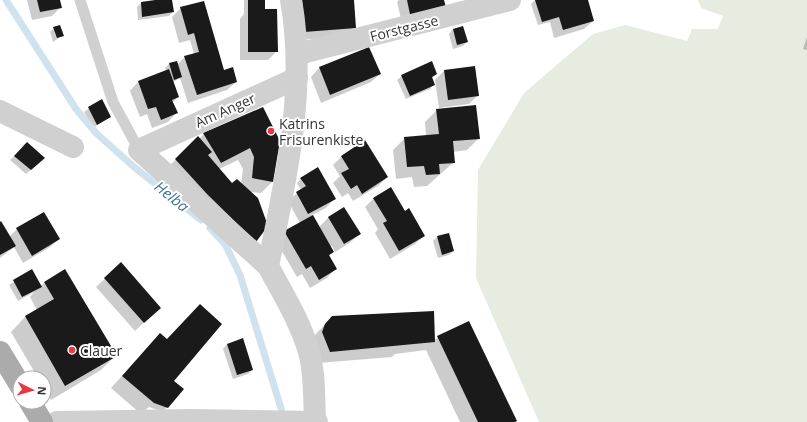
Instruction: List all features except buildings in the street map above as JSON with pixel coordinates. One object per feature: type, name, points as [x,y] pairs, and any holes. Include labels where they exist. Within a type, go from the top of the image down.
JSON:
[{"type":"main road","points":[[0,352],[12,372]]},
{"type":"main road","points":[[35,410],[42,422]]},
{"type":"street","points":[[268,266],[294,131],[298,54],[291,0]]},
{"type":"street","name":"Forstgasse","points":[[298,54],[510,0]]},
{"type":"street","name":"Am Anger","points":[[139,150],[297,78]]},
{"type":"street","points":[[0,111],[74,147]]},
{"type":"street","points":[[57,422],[67,420],[311,422],[314,387],[309,353],[296,316],[268,266],[139,150]]},
{"type":"lane","points":[[80,0],[113,102],[139,150]]},
{"type":"shaded area","points":[[698,0],[807,0],[807,422],[539,422],[476,278],[478,170],[524,93],[593,34],[625,25],[687,41],[692,29],[718,29],[723,16],[701,8]]},
{"type":"waterway","name":"Helba","points":[[6,0],[76,109],[96,133],[134,167],[201,220]]},
{"type":"waterway","name":"Helba","points":[[210,228],[225,244],[240,275],[284,418]]},
{"type":"place","name":"Katrins Frisurenkiste","points":[[271,131]]},
{"type":"place","name":"Clauer","points":[[72,350]]}]
